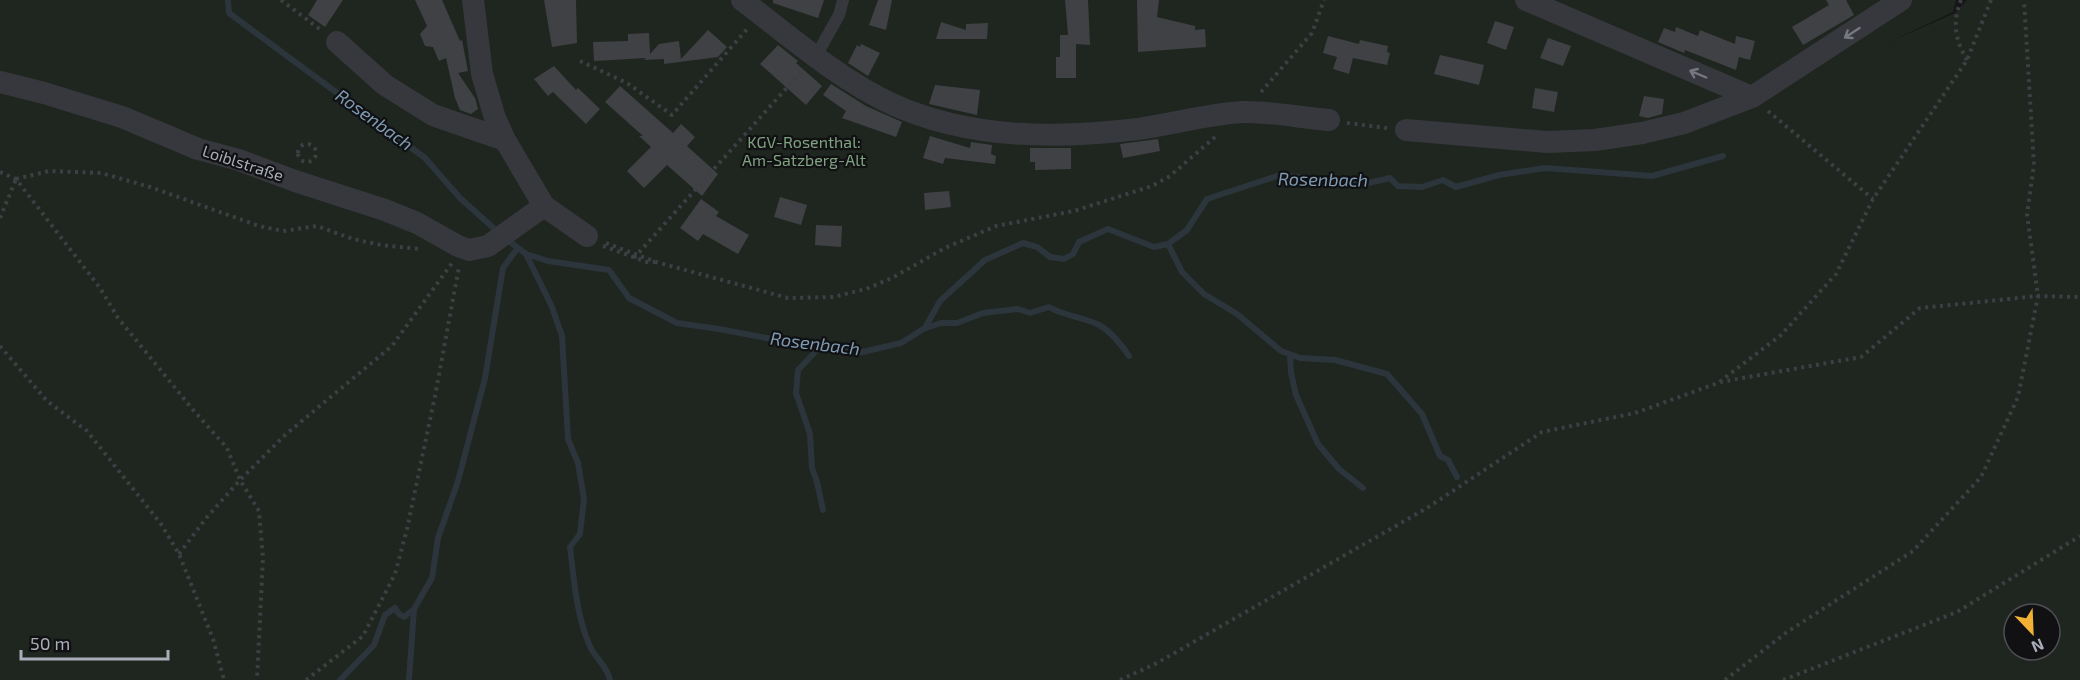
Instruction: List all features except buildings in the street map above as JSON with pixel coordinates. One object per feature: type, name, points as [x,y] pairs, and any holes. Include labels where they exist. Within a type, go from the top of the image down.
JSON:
[{"type":"street","points":[[473,0],[482,74],[495,118],[538,210],[590,239]]},
{"type":"street","points":[[742,0],[865,90],[893,105],[978,130],[1004,134],[1084,133],[1138,129],[1243,112],[1329,120]]},
{"type":"street","points":[[1526,0],[1752,97]]},
{"type":"street","points":[[1406,130],[1547,142],[1594,140],[1642,133],[1684,123],[1752,97],[1900,0]]},
{"type":"street","points":[[337,42],[385,85],[433,115],[505,140]]},
{"type":"street","name":"Loiblstraße","points":[[0,82],[122,117],[198,149],[240,159],[385,210],[472,248]]},
{"type":"street","points":[[472,248],[538,210]]},
{"type":"lane","points":[[816,56],[833,28],[843,0]]},
{"type":"path","points":[[281,0],[337,42]]},
{"type":"path","points":[[1259,94],[1312,33],[1324,0]]},
{"type":"path","points":[[1961,0],[1954,22],[1955,34],[1967,60]]},
{"type":"path","points":[[1718,382],[1781,335],[1836,274],[1873,199],[1967,60],[1991,0]]},
{"type":"path","points":[[1725,680],[1787,632],[1913,551],[1981,477],[2018,397],[2038,296],[2027,214],[2034,165],[2024,0]]},
{"type":"path","points":[[580,61],[627,83],[672,115],[760,14]]},
{"type":"path","points":[[635,256],[816,56]]},
{"type":"path","points":[[1752,97],[1873,199]]},
{"type":"path","points":[[1329,120],[1406,130]]},
{"type":"path","points":[[590,239],[635,256],[788,298],[833,297],[866,289],[892,278],[945,248],[996,226],[1074,211],[1152,186],[1170,176],[1219,134]]},
{"type":"path","points":[[306,144],[313,147],[316,152],[314,158],[309,161],[301,159],[298,154],[301,147],[306,144]]},
{"type":"path","points":[[16,179],[49,171],[101,173],[150,187],[259,226],[284,231],[317,226],[353,239],[381,245],[431,250]]},
{"type":"path","points":[[0,172],[16,179],[100,288],[117,318],[227,448],[240,480],[259,511],[263,558],[256,680]]},
{"type":"path","points":[[0,218],[16,179]]},
{"type":"path","points":[[179,554],[207,517],[285,435],[392,346],[472,248]]},
{"type":"path","points":[[306,680],[363,636],[394,574],[407,529],[430,418],[472,248]]},
{"type":"path","points":[[1120,680],[1156,663],[1418,513],[1542,432],[1635,413],[1718,382],[1861,357],[1920,308],[2038,296],[2080,297]]},
{"type":"path","points":[[0,346],[46,401],[87,431],[161,524],[179,554],[213,639],[224,680]]},
{"type":"path","points":[[1783,680],[1957,612],[2080,536]]},
{"type":"path","points":[[1791,680],[1797,676]]},
{"type":"green space","name":"KGV-Rosenthal: Am-Satzberg-Alt","points":[[0,0],[1956,0],[1953,12],[1889,42],[1955,13],[1967,0],[2080,0],[2080,680],[0,680]]},
{"type":"waterway","name":"Rosenbach","points":[[228,0],[229,13],[425,158],[460,198],[498,232]]},
{"type":"waterway","name":"Rosenbach","points":[[506,239],[526,254],[548,261],[609,270],[629,298],[677,323],[858,353],[901,343],[925,328],[940,301],[985,260],[1023,243],[1037,247],[1050,257],[1064,259],[1073,254],[1079,242],[1108,229],[1154,247],[1168,244],[1187,230],[1207,199],[1280,175],[1364,184],[1390,178],[1398,186],[1422,187],[1443,180],[1456,187],[1499,175],[1545,168],[1652,176],[1723,156]]},
{"type":"waterway","points":[[1168,244],[1182,272],[1204,294],[1237,314],[1281,351],[1300,358],[1335,360],[1387,374],[1422,414],[1440,456],[1448,460],[1457,477]]},
{"type":"waterway","name":"Rosenbach","points":[[409,680],[414,609],[432,578],[438,538],[458,481],[485,378],[503,268],[517,249]]},
{"type":"waterway","points":[[526,254],[552,307],[562,336],[568,439],[578,463],[584,499],[580,534],[570,547],[574,584],[578,608],[591,649],[606,670],[610,680]]},
{"type":"waterway","points":[[926,328],[941,323],[957,323],[983,313],[1018,309],[1030,313],[1049,307],[1099,325],[1116,339],[1129,356]]},
{"type":"waterway","points":[[819,348],[798,370],[796,393],[810,434],[812,468],[823,510]]},
{"type":"waterway","points":[[1290,355],[1296,395],[1318,444],[1339,469],[1363,488]]},
{"type":"waterway","points":[[340,680],[374,645],[385,615],[395,608],[404,617],[414,609]]}]
